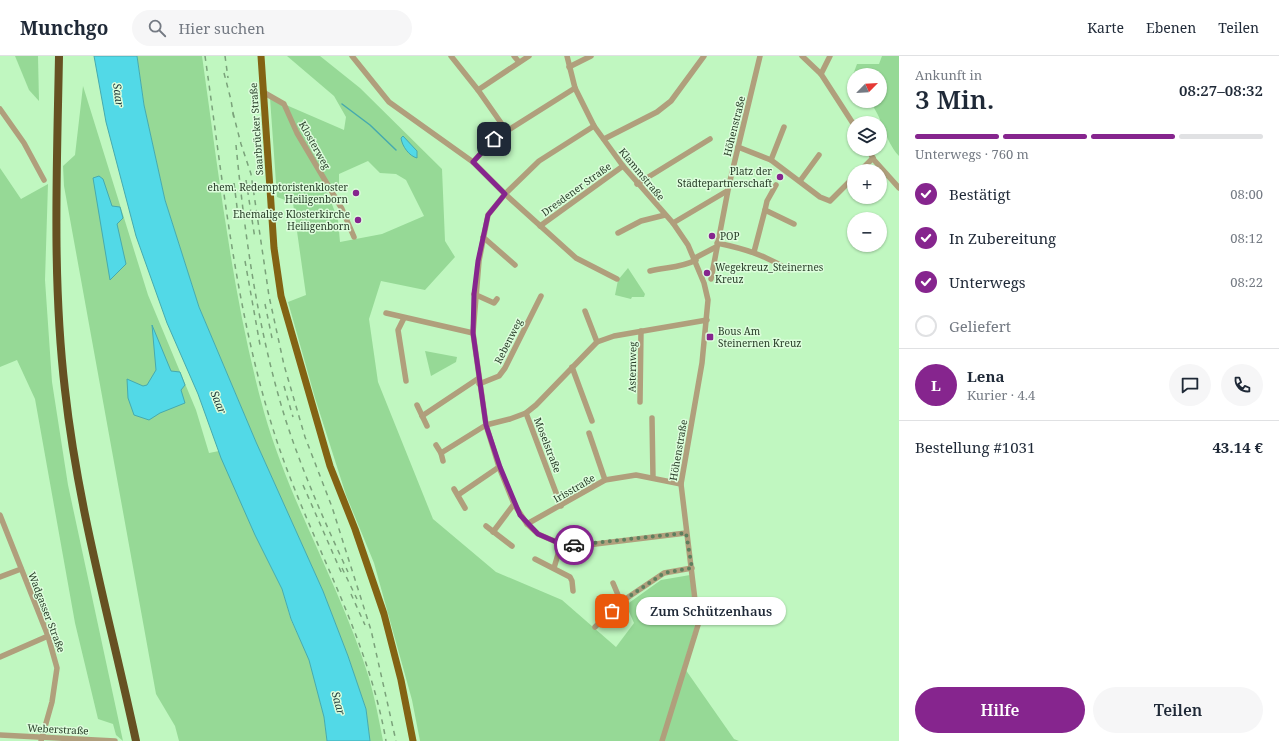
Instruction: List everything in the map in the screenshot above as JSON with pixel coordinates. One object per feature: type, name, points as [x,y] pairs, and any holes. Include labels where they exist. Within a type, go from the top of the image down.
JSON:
[{"type":"highway","points":[[54,56],[55,115],[53,317],[64,422],[86,544],[131,741]]},
{"type":"highway","points":[[55,115],[59,56]]},
{"type":"highway","points":[[54,213],[60,339],[71,436],[91,544],[136,741]]},
{"type":"main road","name":"Saarbrücker Straße","points":[[261,56],[274,248],[281,296],[330,466],[356,529],[384,614],[401,680],[413,741]]},
{"type":"street","points":[[352,56],[389,102],[473,162],[505,194],[576,258],[617,279]]},
{"type":"street","points":[[451,56],[478,90],[506,130]]},
{"type":"street","points":[[514,56],[519,62]]},
{"type":"street","points":[[478,90],[529,56]]},
{"type":"street","name":"Klammstraße","points":[[567,56],[575,88],[594,126],[637,184],[673,223],[695,259],[704,283],[708,300]]},
{"type":"street","points":[[569,67],[591,56]]},
{"type":"street","points":[[604,139],[657,112],[671,101],[704,56]]},
{"type":"street","name":"Höhenstraße","points":[[711,278],[727,190],[760,56]]},
{"type":"street","points":[[802,56],[821,74],[848,116]]},
{"type":"street","points":[[821,74],[830,56]]},
{"type":"street","points":[[473,162],[494,139],[506,130],[575,88]]},
{"type":"street","name":"Klosterweg","points":[[263,92],[284,104],[297,133],[342,209],[354,237]]},
{"type":"street","points":[[1,112],[24,143],[44,180]]},
{"type":"street","points":[[594,126],[539,161],[505,194],[488,215],[474,294],[473,333],[486,425],[514,504],[527,524],[538,534],[561,544],[579,546],[686,533]]},
{"type":"street","points":[[771,160],[784,127]]},
{"type":"street","points":[[637,184],[710,139]]},
{"type":"street","points":[[738,147],[771,160],[820,197],[830,201],[847,184]]},
{"type":"street","points":[[800,181],[819,155]]},
{"type":"street","points":[[867,164],[873,158],[899,188]]},
{"type":"street","name":"Dresdener Straße","points":[[540,226],[623,166]]},
{"type":"street","points":[[754,252],[767,201],[776,185]]},
{"type":"street","points":[[673,223],[727,190]]},
{"type":"street","points":[[765,210],[794,224]]},
{"type":"street","points":[[618,233],[641,221],[665,215]]},
{"type":"street","points":[[483,237],[515,265]]},
{"type":"street","points":[[650,271],[665,267],[681,267],[717,245],[754,252],[770,258],[789,270]]},
{"type":"street","points":[[474,294],[494,303],[497,298]]},
{"type":"street","name":"Rebenweg","points":[[422,416],[479,381],[499,376],[505,368],[541,296]]},
{"type":"street","name":"Höhenstraße","points":[[662,741],[698,625],[681,484],[702,363],[708,300]]},
{"type":"street","points":[[585,311],[597,342]]},
{"type":"street","points":[[386,313],[473,333]]},
{"type":"street","points":[[404,318],[398,330],[406,381]]},
{"type":"street","points":[[441,453],[486,425],[526,413],[597,342],[707,320]]},
{"type":"street","name":"Asternweg","points":[[640,402],[641,332]]},
{"type":"street","points":[[572,367],[592,421]]},
{"type":"street","points":[[417,405],[427,426]]},
{"type":"street","name":"Moselstraße","points":[[526,413],[561,506]]},
{"type":"street","points":[[652,418],[653,478]]},
{"type":"street","points":[[589,433],[605,480]]},
{"type":"street","points":[[436,446],[441,453],[443,461]]},
{"type":"street","points":[[458,495],[500,467]]},
{"type":"street","name":"Irisstraße","points":[[527,524],[605,480],[636,475],[681,484]]},
{"type":"street","points":[[454,489],[465,508]]},
{"type":"street","points":[[492,532],[514,504]]},
{"type":"street","name":"Wadgasser Straße","points":[[0,515],[48,636],[57,668],[52,702],[41,739]]},
{"type":"street","points":[[486,526],[512,546]]},
{"type":"street","points":[[554,568],[561,544]]},
{"type":"street","points":[[535,558],[570,577],[573,591]]},
{"type":"street","points":[[595,627],[621,602],[664,573],[692,568]]},
{"type":"street","points":[[0,577],[21,569]]},
{"type":"street","points":[[613,583],[621,602]]},
{"type":"street","points":[[0,657],[48,636]]},
{"type":"street","name":"Weberstraße","points":[[0,735],[41,739],[115,741]]},
{"type":"green space","points":[[15,56],[38,56],[39,101],[29,90]]},
{"type":"green space","points":[[137,56],[202,56],[227,235],[243,324],[264,412],[287,480],[358,644],[369,678],[383,741],[370,741],[366,709],[348,656],[323,591],[256,442],[199,307],[165,200],[144,105]]},
{"type":"green space","points":[[287,56],[320,56],[360,88],[442,169],[445,241],[455,257],[425,290],[381,281],[369,319],[378,382],[433,519],[496,572],[562,600],[616,647],[634,623],[626,605],[661,580],[690,575],[695,627],[683,666],[734,739],[739,741],[420,741],[412,700],[374,563],[346,495],[315,398],[288,302],[306,295],[293,203],[277,197],[270,98],[344,130],[346,117],[334,96]],"holes":[[[368,161],[380,173],[396,174],[406,180],[424,216],[382,234],[340,242],[338,220],[325,186],[339,187],[339,174]]]},
{"type":"green space","points":[[882,56],[899,56],[899,156],[887,136],[887,116],[878,116],[874,108],[887,108],[887,68],[856,68],[857,64],[879,64]]},
{"type":"green space","points":[[83,86],[148,295],[196,410],[209,453],[219,451],[255,535],[282,589],[291,620],[309,659],[324,717],[327,741],[179,741],[175,726],[156,694],[64,186],[63,166],[75,155]]},
{"type":"green space","points":[[0,168],[21,199],[48,184],[45,280],[52,382],[68,485],[123,741],[116,735],[113,724],[98,719],[75,623],[35,399],[17,360],[0,367]]},
{"type":"green space","points":[[628,268],[645,294],[644,297],[632,297],[631,299],[615,295],[618,280]]},
{"type":"green space","points":[[425,351],[457,357],[456,362],[431,376]]},
{"type":"water","name":"Saar","points":[[94,56],[137,56],[144,105],[165,200],[199,307],[256,442],[323,591],[348,656],[366,709],[370,741],[327,741],[324,717],[309,660],[291,619],[282,589],[255,535],[221,458],[198,394],[167,323],[136,236],[106,122]]},
{"type":"water","points":[[403,136],[417,151],[417,158],[411,155],[404,147],[401,138]]},
{"type":"water","points":[[99,176],[103,179],[112,206],[120,207],[123,218],[117,224],[126,264],[110,280],[93,178]]},
{"type":"water","points":[[152,325],[171,371],[180,372],[185,385],[181,390],[185,403],[160,413],[149,420],[134,415],[128,398],[127,379],[143,386],[147,385],[156,370]]},
{"type":"waterway","points":[[342,104],[370,125],[396,150]]},
{"type":"railway","points":[[205,56],[224,197],[240,291],[260,383],[273,429],[287,468],[302,507],[351,621],[365,660],[377,700],[386,741]]},
{"type":"railway","points":[[225,56],[228,78]]},
{"type":"railway","points":[[224,73],[234,119]]},
{"type":"railway","points":[[233,113],[251,174],[269,296],[284,365],[305,437],[332,507],[371,630],[396,741]]},
{"type":"railway","points":[[236,145],[248,250],[260,319],[276,387],[286,421],[307,479],[348,572]]},
{"type":"railway","points":[[246,180],[255,239]]},
{"type":"railway","points":[[234,183],[238,215]]},
{"type":"railway","points":[[245,261],[260,345]]},
{"type":"railway","points":[[265,304],[272,338]]},
{"type":"railway","points":[[284,386],[293,417]]},
{"type":"railway","points":[[303,485],[342,574]]},
{"type":"railway","points":[[342,568],[357,599]]},
{"type":"railway","points":[[351,594],[365,625]]},
{"type":"way so far","points":[[574,545],[579,546],[686,533],[692,568],[664,573],[621,602],[612,611]]},
{"type":"place","name":"Platz der Städtepartnerschaft","points":[[780,177]]},
{"type":"place","name":"ehem. Redemptoristenkloster Heiligenborn","points":[[356,193]]},
{"type":"place","name":"Ehemalige Klosterkirche Heiligenborn","points":[[358,220]]},
{"type":"place","name":"POP","points":[[712,236]]},
{"type":"place","name":"Wegekreuz_Steinernes Kreuz","points":[[707,273]]},
{"type":"place","name":"Bous Am Steinernen Kreuz","points":[[710,337]]},
{"type":"place","name":"Zum Schützenhaus","points":[[612,611]]},
{"type":"route","points":[[494,139],[473,162],[505,194],[488,215],[478,261],[474,294],[473,333],[482,405],[491,444],[514,504],[520,515],[538,534],[561,544],[574,545]]}]
